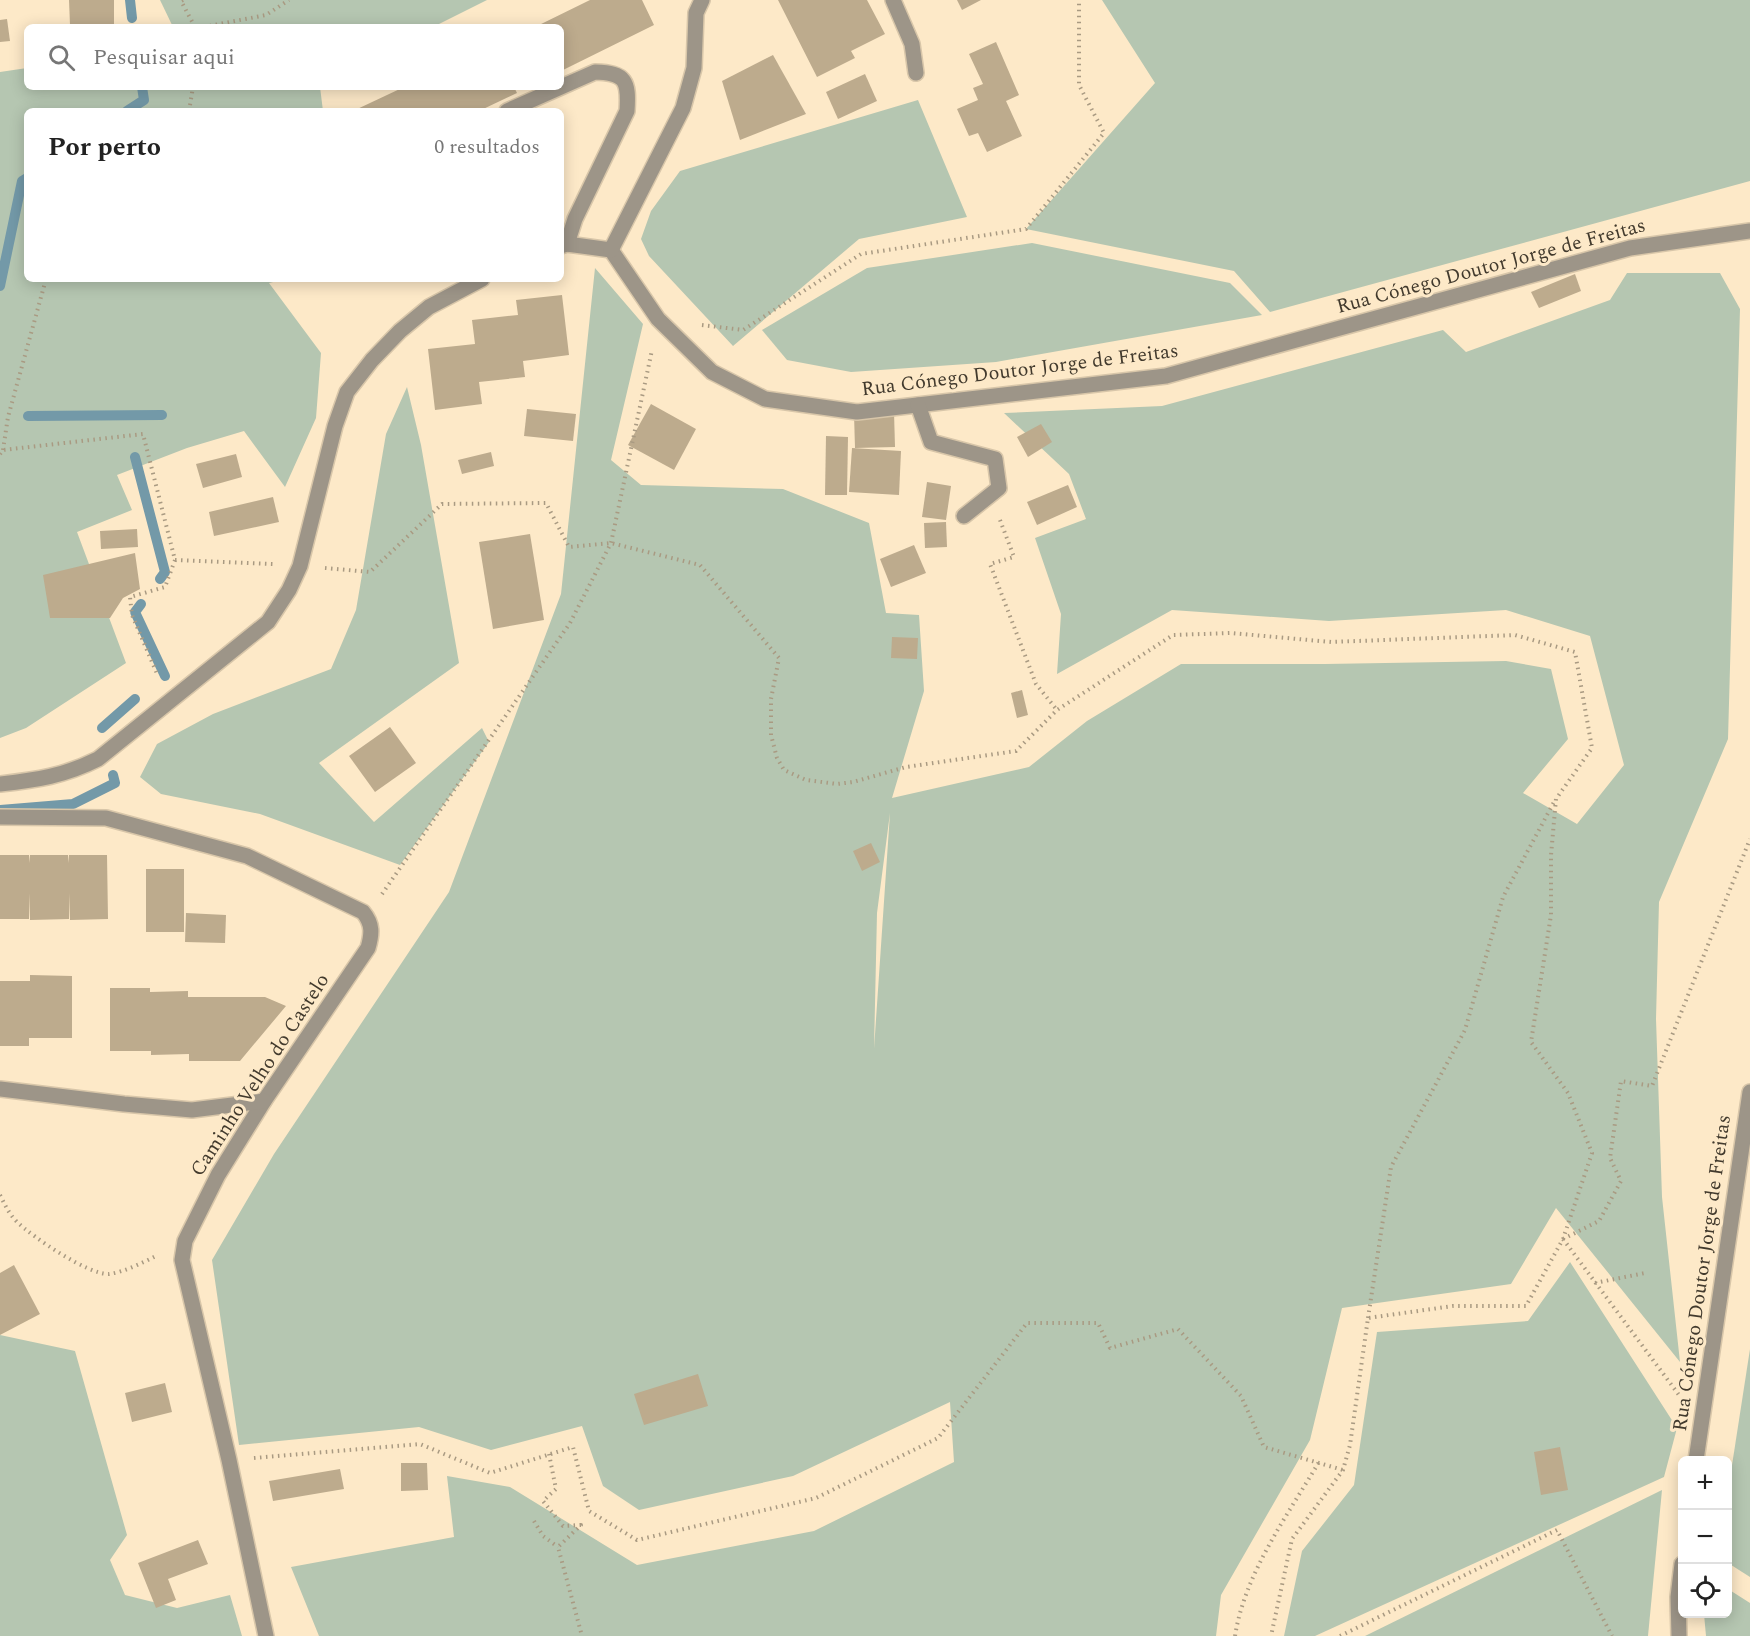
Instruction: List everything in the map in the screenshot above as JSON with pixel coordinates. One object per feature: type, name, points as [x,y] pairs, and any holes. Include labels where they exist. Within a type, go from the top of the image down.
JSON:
[{"type":"street","points":[[564,86],[595,72],[610,73],[619,76],[625,82],[628,92],[627,111],[564,245],[611,250],[683,108],[694,68],[696,12],[702,0]]},
{"type":"street","points":[[893,0],[912,44],[916,73]]},
{"type":"street","points":[[514,108],[554,90]]},
{"type":"street","name":"Rua Cónego Doutor Jorge de Freitas","points":[[611,250],[658,318],[712,372],[765,399],[857,412],[1166,376],[1630,248],[1750,231]]},
{"type":"street","points":[[0,784],[50,778],[75,771],[98,759],[268,622],[289,590],[300,566],[335,426],[347,392],[372,360],[400,331],[429,308],[477,282]]},
{"type":"street","points":[[918,405],[931,442],[995,459],[999,488],[964,516]]},
{"type":"street","points":[[0,817],[106,818],[246,856],[363,912],[368,918]]},
{"type":"street","name":"Caminho Velho do Castelo","points":[[182,1252],[218,1175],[264,1101],[368,948],[373,933],[368,918]]},
{"type":"street","points":[[0,1089],[192,1110],[264,1101]]},
{"type":"street","name":"Rua Cónego Doutor Jorge de Freitas","points":[[1697,1456],[1750,1092]]},
{"type":"street","points":[[182,1252],[193,1314],[229,1460],[266,1636]]},
{"type":"street","points":[[1678,1618],[1678,1636]]},
{"type":"path","points":[[183,0],[181,2],[193,24]]},
{"type":"path","points":[[220,24],[266,15],[289,0]]},
{"type":"path","points":[[368,918],[382,892],[570,623],[611,543],[658,318],[743,330],[861,254],[1026,229],[1104,133],[1079,86],[1079,0]]},
{"type":"path","points":[[190,108],[192,90]]},
{"type":"path","points":[[45,282],[8,417],[1,452],[143,434],[176,560],[165,587],[130,597],[132,615],[161,683]]},
{"type":"path","points":[[176,560],[370,572],[442,504],[546,503],[569,547],[611,543],[700,565],[779,658],[771,699],[771,735],[777,758],[784,771],[806,780],[837,784],[854,782],[906,767],[1016,751],[1057,710],[1173,635],[1231,633],[1331,642],[1515,635],[1575,651],[1592,748],[1556,799],[1503,897],[1465,1030],[1391,1167],[1350,1445],[1343,1470],[1292,1539],[1271,1636]]},
{"type":"path","points":[[964,516],[1000,520],[1014,557],[990,564],[1036,684],[1057,710]]},
{"type":"path","points":[[1368,1317],[1453,1306],[1526,1306],[1563,1239],[1592,1153],[1568,1093],[1532,1042],[1551,915],[1551,855],[1556,799]]},
{"type":"path","points":[[1563,1239],[1599,1221],[1621,1181],[1610,1158],[1621,1081],[1652,1086],[1750,839]]},
{"type":"path","points":[[0,1195],[7,1211],[16,1221],[39,1240],[88,1269],[108,1274],[134,1266],[164,1251],[182,1252]]},
{"type":"path","points":[[1563,1239],[1701,1425]]},
{"type":"path","points":[[1595,1282],[1645,1273]]},
{"type":"path","points":[[229,1460],[420,1444],[490,1473],[573,1447],[589,1511],[637,1539],[816,1498],[938,1438],[1027,1323],[1098,1323],[1110,1348],[1178,1329],[1242,1396],[1264,1447],[1343,1470]]},
{"type":"path","points":[[549,1454],[556,1489],[543,1501],[563,1526],[581,1525],[558,1547]]},
{"type":"path","points":[[1235,1636],[1239,1611],[1268,1548],[1319,1462]]},
{"type":"path","points":[[534,1521],[543,1536],[558,1547],[582,1636]]},
{"type":"path","points":[[1340,1636],[1557,1530],[1612,1636]]},
{"type":"green space","points":[[160,0],[487,0],[439,24],[172,24]]},
{"type":"green space","points":[[1102,0],[1750,0],[1750,181],[1270,312],[1234,271],[1026,229],[1155,83]]},
{"type":"green space","points":[[24,68],[24,90],[320,90],[323,108],[24,108],[24,282],[273,282],[269,283],[321,353],[316,418],[285,487],[244,431],[187,448],[117,475],[132,510],[77,532],[126,663],[26,728],[0,738],[0,72]]},
{"type":"green space","points":[[918,100],[967,217],[859,239],[733,346],[649,256],[641,239],[651,211],[680,171]]},
{"type":"green space","points":[[1032,243],[1230,283],[1262,315],[996,362],[851,372],[787,360],[762,330],[867,268]]},
{"type":"green space","points":[[595,268],[643,324],[611,460],[641,485],[783,489],[869,523],[886,613],[919,615],[924,691],[892,798],[1029,767],[1087,721],[1181,664],[1506,661],[1551,669],[1568,739],[1523,793],[1577,824],[1624,765],[1590,636],[1506,610],[1329,621],[1172,610],[1057,674],[1061,614],[1035,538],[1086,519],[1069,474],[1004,413],[1162,406],[1443,330],[1466,352],[1610,300],[1627,273],[1720,273],[1740,309],[1728,739],[1659,902],[1656,1019],[1662,1197],[1680,1362],[1556,1208],[1511,1284],[1342,1308],[1310,1440],[1221,1595],[1216,1636],[319,1636],[291,1567],[454,1537],[447,1476],[510,1487],[637,1565],[814,1531],[954,1462],[950,1402],[793,1476],[639,1510],[603,1486],[582,1426],[491,1450],[419,1427],[239,1445],[212,1260],[274,1154],[449,892],[561,594]],"holes":[[[890,813],[874,1049],[877,913]]]},
{"type":"green space","points":[[407,387],[421,445],[459,663],[319,763],[374,822],[482,728],[489,742],[400,865],[260,814],[161,794],[140,777],[157,744],[213,714],[331,669],[356,610],[386,434]]},
{"type":"green space","points":[[1570,1262],[1677,1428],[1664,1477],[1315,1636],[1284,1636],[1302,1551],[1354,1485],[1377,1332],[1528,1321]]},
{"type":"green space","points":[[0,1335],[75,1351],[127,1535],[110,1560],[125,1595],[177,1608],[230,1595],[242,1636],[0,1636]]},
{"type":"green space","points":[[1750,1349],[1750,1577],[1732,1566],[1732,1465]]},
{"type":"green space","points":[[1662,1490],[1648,1636],[1365,1636]]},
{"type":"green space","points":[[1732,1592],[1750,1603],[1750,1636],[1706,1636],[1704,1618],[1732,1618]]},
{"type":"building","points":[[69,0],[114,0],[114,24],[70,24]]},
{"type":"building","points":[[590,0],[642,0],[654,25],[564,70],[564,24],[541,24]]},
{"type":"building","points":[[778,0],[867,0],[885,34],[851,51],[855,58],[817,77]]},
{"type":"building","points":[[957,0],[981,0],[962,10]]},
{"type":"building","points":[[7,19],[10,41],[0,42],[0,20]]},
{"type":"building","points":[[996,42],[1019,95],[1006,101],[1022,136],[987,152],[978,133],[969,136],[957,109],[978,100],[973,88],[983,84],[969,54]]},
{"type":"building","points":[[773,55],[806,114],[740,140],[722,81]]},
{"type":"building","points":[[865,74],[877,101],[838,119],[826,92]]},
{"type":"building","points":[[398,90],[516,90],[517,93],[485,108],[359,108]]},
{"type":"building","points":[[1575,274],[1581,291],[1539,308],[1531,292]]},
{"type":"building","points":[[562,295],[569,355],[523,361],[525,377],[479,382],[482,404],[435,410],[428,349],[475,344],[472,320],[518,315],[516,300]]},
{"type":"building","points":[[651,404],[696,429],[674,470],[628,445]]},
{"type":"building","points":[[527,409],[576,414],[573,441],[524,436]]},
{"type":"building","points":[[894,412],[895,447],[855,448],[854,414]]},
{"type":"building","points":[[1041,424],[1052,442],[1028,457],[1017,437]]},
{"type":"building","points":[[826,436],[848,437],[847,495],[825,495]]},
{"type":"building","points":[[852,448],[901,451],[899,495],[849,492]]},
{"type":"building","points":[[491,452],[494,466],[462,474],[458,460]]},
{"type":"building","points":[[236,454],[242,477],[203,488],[196,464]]},
{"type":"building","points":[[927,482],[951,486],[946,520],[922,517]]},
{"type":"building","points":[[1068,485],[1077,507],[1037,525],[1027,502]]},
{"type":"building","points":[[273,497],[279,522],[214,536],[209,512]]},
{"type":"building","points":[[946,522],[947,547],[925,548],[924,523]]},
{"type":"building","points":[[137,529],[138,547],[101,549],[100,531]]},
{"type":"building","points":[[530,534],[544,620],[493,629],[479,542]]},
{"type":"building","points":[[914,545],[926,573],[891,587],[880,559]]},
{"type":"building","points":[[135,553],[140,589],[123,598],[110,618],[50,618],[43,575]]},
{"type":"building","points":[[892,637],[918,638],[917,659],[891,658]]},
{"type":"building","points":[[1022,690],[1028,715],[1017,718],[1011,693]]},
{"type":"building","points":[[390,727],[416,763],[375,792],[349,756]]},
{"type":"building","points":[[871,843],[880,862],[862,871],[853,851]]},
{"type":"building","points":[[0,855],[29,855],[29,863],[30,855],[68,855],[69,863],[69,855],[107,855],[108,919],[70,920],[69,893],[69,919],[30,920],[30,893],[29,919],[0,919]]},
{"type":"building","points":[[146,869],[184,869],[184,932],[146,932]]},
{"type":"building","points":[[186,913],[226,915],[225,943],[185,942]]},
{"type":"building","points":[[30,975],[72,976],[72,1038],[29,1038],[29,1046],[0,1046],[0,981],[30,981]]},
{"type":"building","points":[[110,988],[150,988],[150,992],[188,991],[188,997],[265,997],[286,1006],[240,1061],[189,1061],[189,1054],[151,1055],[151,1051],[110,1051]]},
{"type":"building","points":[[14,1265],[40,1314],[0,1335],[0,1273]]},
{"type":"building","points":[[698,1374],[708,1406],[644,1425],[634,1394]]},
{"type":"building","points":[[165,1383],[172,1412],[132,1422],[125,1393]]},
{"type":"building","points":[[1560,1447],[1568,1490],[1541,1495],[1534,1452]]},
{"type":"building","points":[[401,1463],[427,1463],[428,1490],[401,1491]]},
{"type":"building","points":[[340,1469],[344,1489],[273,1501],[269,1481]]},
{"type":"building","points":[[198,1540],[208,1564],[168,1579],[176,1600],[156,1608],[138,1563]]},
{"type":"waterway","points":[[130,0],[132,18]]},
{"type":"waterway","points":[[132,108],[144,100],[142,90]]},
{"type":"waterway","points":[[0,286],[24,180]]},
{"type":"waterway","points":[[28,416],[162,415]]},
{"type":"waterway","points":[[135,457],[165,572],[160,579]]},
{"type":"waterway","points":[[141,604],[135,612],[165,676]]},
{"type":"waterway","points":[[102,728],[135,699]]},
{"type":"waterway","points":[[0,810],[73,804],[115,783],[113,775]]}]
